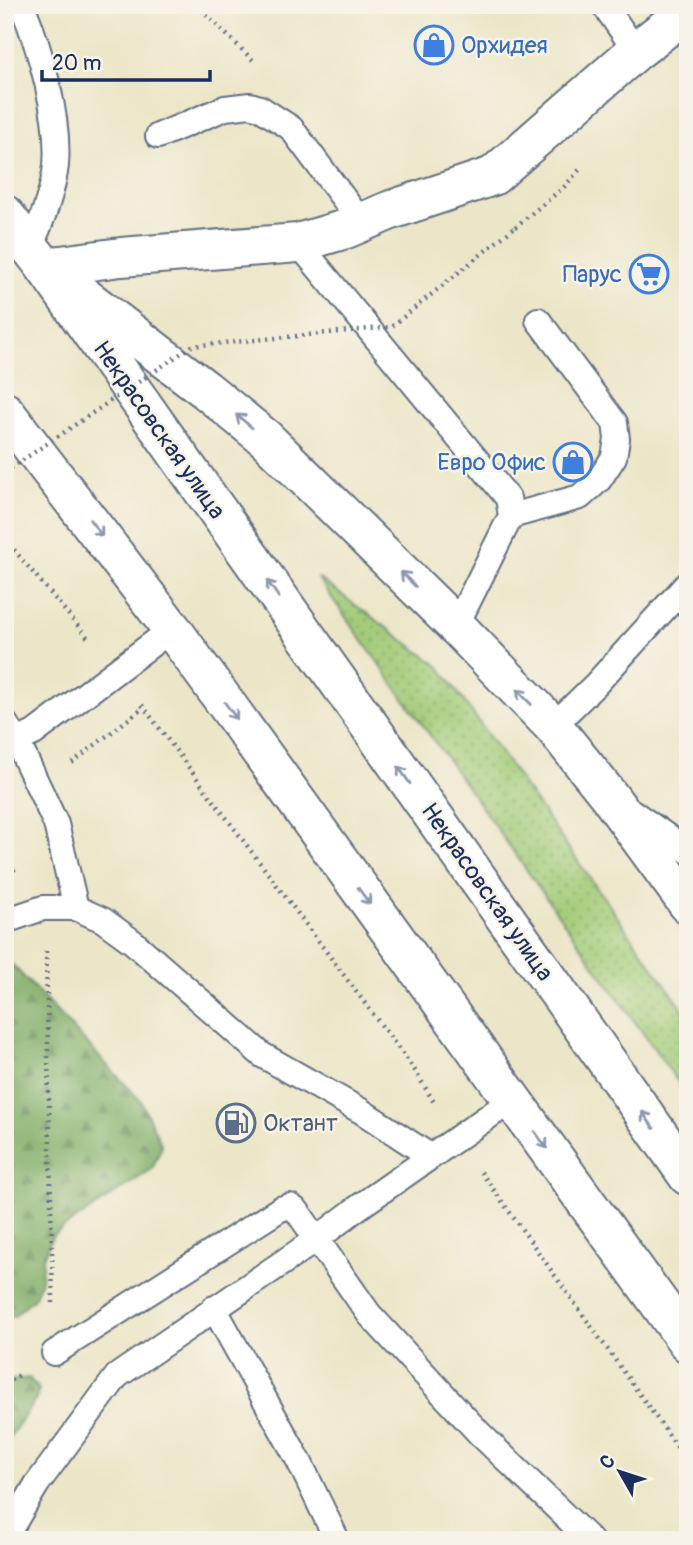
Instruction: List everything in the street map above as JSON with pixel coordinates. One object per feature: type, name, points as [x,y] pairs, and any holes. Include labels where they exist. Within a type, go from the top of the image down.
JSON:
[{"type":"main road","points":[[27,248],[121,257],[298,243],[362,223],[493,176],[636,51],[688,11]]},
{"type":"main road","points":[[5,215],[27,248],[266,439],[456,626],[553,726],[609,796],[688,904]]},
{"type":"main road","name":"Некрасовская улица","points":[[27,248],[688,1176]]},
{"type":"main road","points":[[5,412],[172,629],[688,1343]]},
{"type":"lane","points":[[22,5],[47,82],[56,144],[56,166],[41,222],[27,248]]},
{"type":"lane","points":[[604,5],[636,51]]},
{"type":"lane","points":[[158,136],[225,108],[260,108],[291,128],[362,223]]},
{"type":"lane","points":[[298,243],[508,498],[511,516],[456,626]]},
{"type":"lane","points":[[511,516],[580,497],[599,480],[614,457],[617,439],[615,423],[538,320]]},
{"type":"lane","points":[[553,726],[596,684],[688,583]]},
{"type":"lane","points":[[76,908],[56,824],[11,732],[34,733],[172,629]]},
{"type":"lane","points":[[609,796],[688,851]]},
{"type":"lane","points":[[5,921],[43,908],[76,908],[103,920],[134,942],[262,1055],[361,1111],[430,1156]]},
{"type":"lane","points":[[5,1538],[37,1483],[117,1376],[317,1239],[512,1100]]},
{"type":"lane","points":[[54,1353],[280,1209],[290,1206],[297,1211],[369,1314],[479,1433],[590,1540]]},
{"type":"lane","points":[[214,1308],[299,1461],[337,1540]]},
{"type":"path","points":[[5,472],[191,346],[391,327],[563,188]]},
{"type":"path","points":[[5,540],[116,671],[414,1069],[456,1139],[688,1462]]},
{"type":"path","points":[[85,753],[143,708]]},
{"type":"path","points":[[5,859],[43,908],[46,929],[54,1353]]},
{"type":"green space","points":[[317,577],[439,666],[688,1016],[688,1096]]},
{"type":"green space","points":[[5,957],[141,1101],[162,1146],[152,1169],[53,1235],[43,1258],[41,1280],[35,1297],[14,1316],[5,1318]]},
{"type":"green space","points":[[29,1378],[39,1390],[36,1399],[5,1444],[5,1381]]},
{"type":"place","name":"Орхидея","points":[[434,45]]},
{"type":"place","name":"Парус","points":[[649,274]]},
{"type":"place","name":"Евро Офис","points":[[573,462]]},
{"type":"place","name":"Октант","points":[[236,1123]]}]
